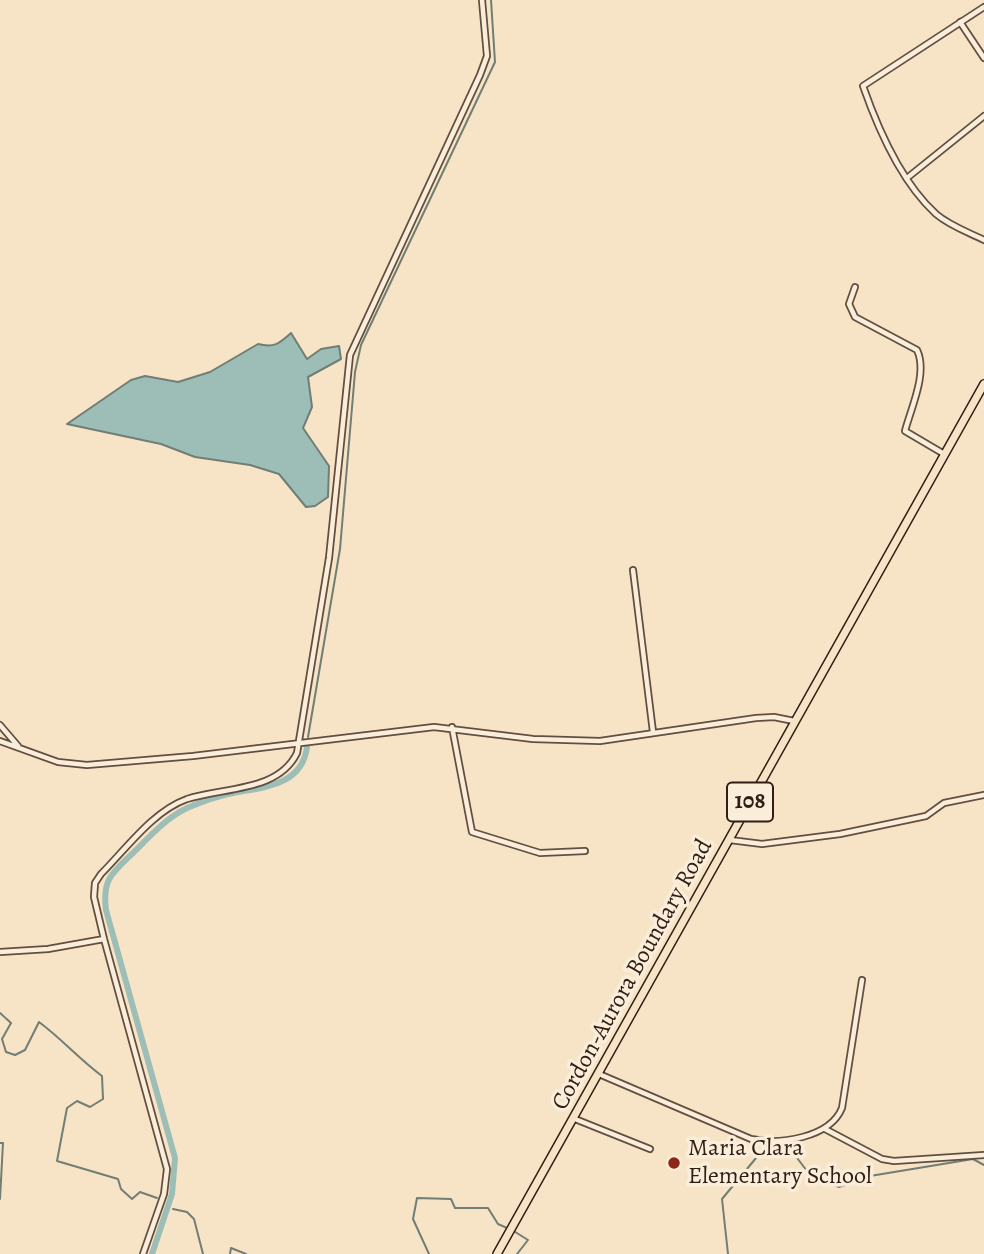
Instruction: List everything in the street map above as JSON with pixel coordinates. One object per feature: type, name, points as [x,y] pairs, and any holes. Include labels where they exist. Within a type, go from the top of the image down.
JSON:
[{"type":"main road","name":"Cordon-Aurora Boundary Road","points":[[499,1250],[575,1119],[794,721],[984,384]]},
{"type":"street","points":[[143,1254],[164,1194],[167,1169],[104,940],[94,897],[95,883],[170,807],[213,792],[279,776],[292,764],[300,743],[334,522],[350,355],[480,75],[487,56],[482,0]]},
{"type":"street","points":[[984,7],[863,86],[907,178],[938,215],[984,240]]},
{"type":"street","points":[[960,22],[984,58]]},
{"type":"street","points":[[907,178],[984,116]]},
{"type":"street","points":[[855,287],[849,304],[855,317],[917,349],[921,358],[918,386],[905,431],[944,454]]},
{"type":"street","points":[[633,570],[653,732]]},
{"type":"street","points":[[0,741],[58,762],[87,765],[452,727],[533,738],[600,741],[769,717],[794,721]]},
{"type":"street","points":[[0,725],[19,747]]},
{"type":"street","points":[[452,727],[472,832],[540,853],[585,851]]},
{"type":"street","points":[[730,840],[762,844],[840,834],[926,816],[944,803],[984,794]]},
{"type":"street","points":[[0,952],[48,949],[104,940]]},
{"type":"street","points":[[599,1074],[751,1139],[774,1141],[824,1129],[837,1119],[842,1108],[862,980]]},
{"type":"street","points":[[575,1119],[650,1149]]},
{"type":"street","points":[[824,1129],[867,1152],[894,1161],[984,1155]]},
{"type":"water","points":[[291,333],[307,359],[321,349],[339,346],[341,359],[308,377],[312,407],[303,428],[329,466],[328,497],[315,506],[306,507],[279,474],[250,465],[195,457],[161,444],[67,424],[131,380],[145,376],[178,382],[210,372],[258,344],[276,344]]},
{"type":"waterway","points":[[308,737],[340,549],[355,372],[361,345],[495,62],[491,0]]},
{"type":"waterway","points":[[152,1254],[172,1194],[175,1158],[106,910],[107,884],[120,866],[172,817],[215,797],[268,786],[289,777],[298,770],[307,747]]},
{"type":"waterway","points":[[0,1013],[11,1023],[2,1039],[6,1052],[15,1055],[25,1050],[39,1022],[102,1076],[103,1099],[90,1107],[77,1101],[67,1108],[57,1161],[118,1179],[121,1189],[132,1199],[140,1192],[157,1198]]},
{"type":"waterway","points":[[785,1142],[810,1175],[839,1187],[870,1176],[973,1159],[984,1165]]},
{"type":"waterway","points":[[0,1143],[3,1143],[0,1199]]},
{"type":"waterway","points":[[728,1254],[722,1199],[761,1152],[780,1143]]},
{"type":"waterway","points":[[429,1254],[413,1219],[417,1198],[451,1199],[455,1208],[488,1208],[498,1224],[507,1228]]},
{"type":"waterway","points":[[173,1209],[187,1212],[194,1219],[203,1254]]},
{"type":"waterway","points":[[512,1230],[528,1240],[517,1254]]},
{"type":"waterway","points":[[230,1254],[231,1248],[246,1254]]},
{"type":"place","name":"Maria Clara Elementary School","points":[[674,1163]]}]
